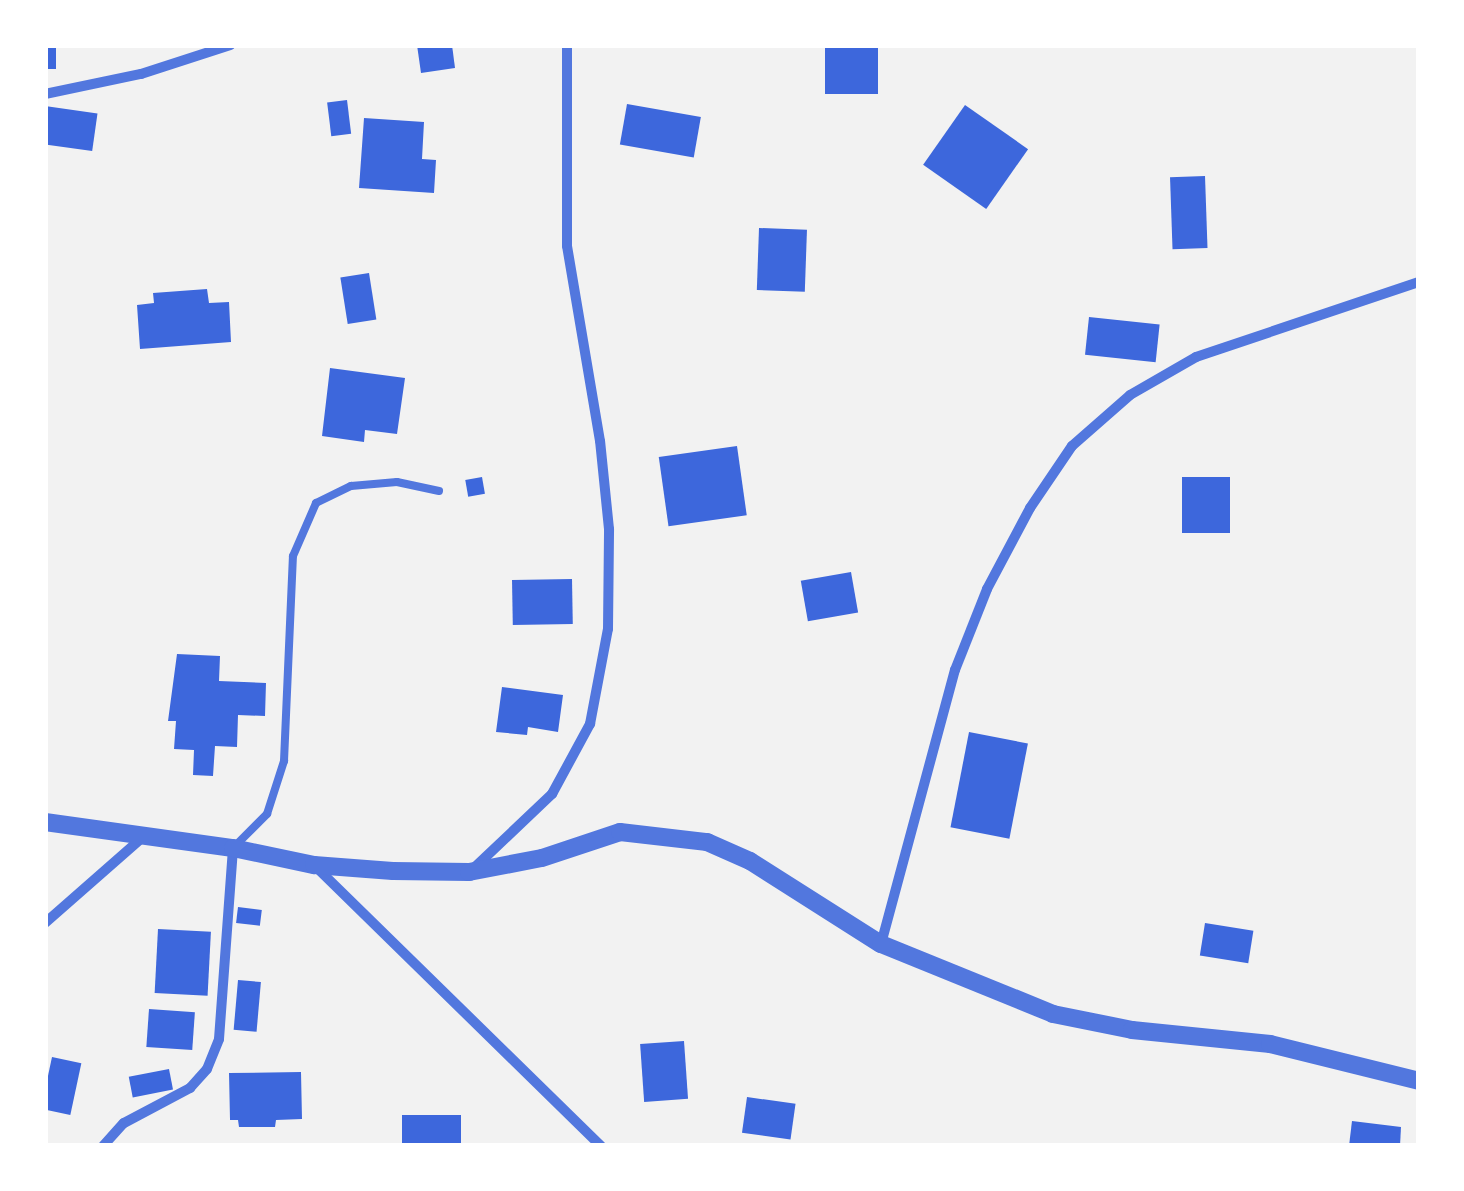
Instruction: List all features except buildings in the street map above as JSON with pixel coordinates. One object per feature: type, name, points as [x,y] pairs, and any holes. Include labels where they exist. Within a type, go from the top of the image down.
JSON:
[{"type":"street","points":[[45,94],[141,74],[230,45]]},
{"type":"street","points":[[469,872],[552,794],[590,724],[608,629],[609,528],[600,441],[568,246],[567,45]]},
{"type":"street","points":[[880,944],[955,670],[987,589],[1030,508],[1072,446],[1130,395],[1196,358],[1419,282]]},
{"type":"street","points":[[45,822],[232,848],[314,865],[469,872],[542,858],[620,832],[707,842],[750,861],[880,944],[1053,1014],[1132,1030],[1270,1044],[1419,1080]]},
{"type":"street","points":[[45,923],[143,837]]},
{"type":"street","points":[[103,1146],[124,1123],[190,1088],[207,1069],[219,1039],[232,848]]},
{"type":"street","points":[[314,865],[601,1146]]},
{"type":"lane","points":[[232,848],[267,814],[284,761],[293,556],[316,503],[351,486],[397,482],[439,491]]}]
